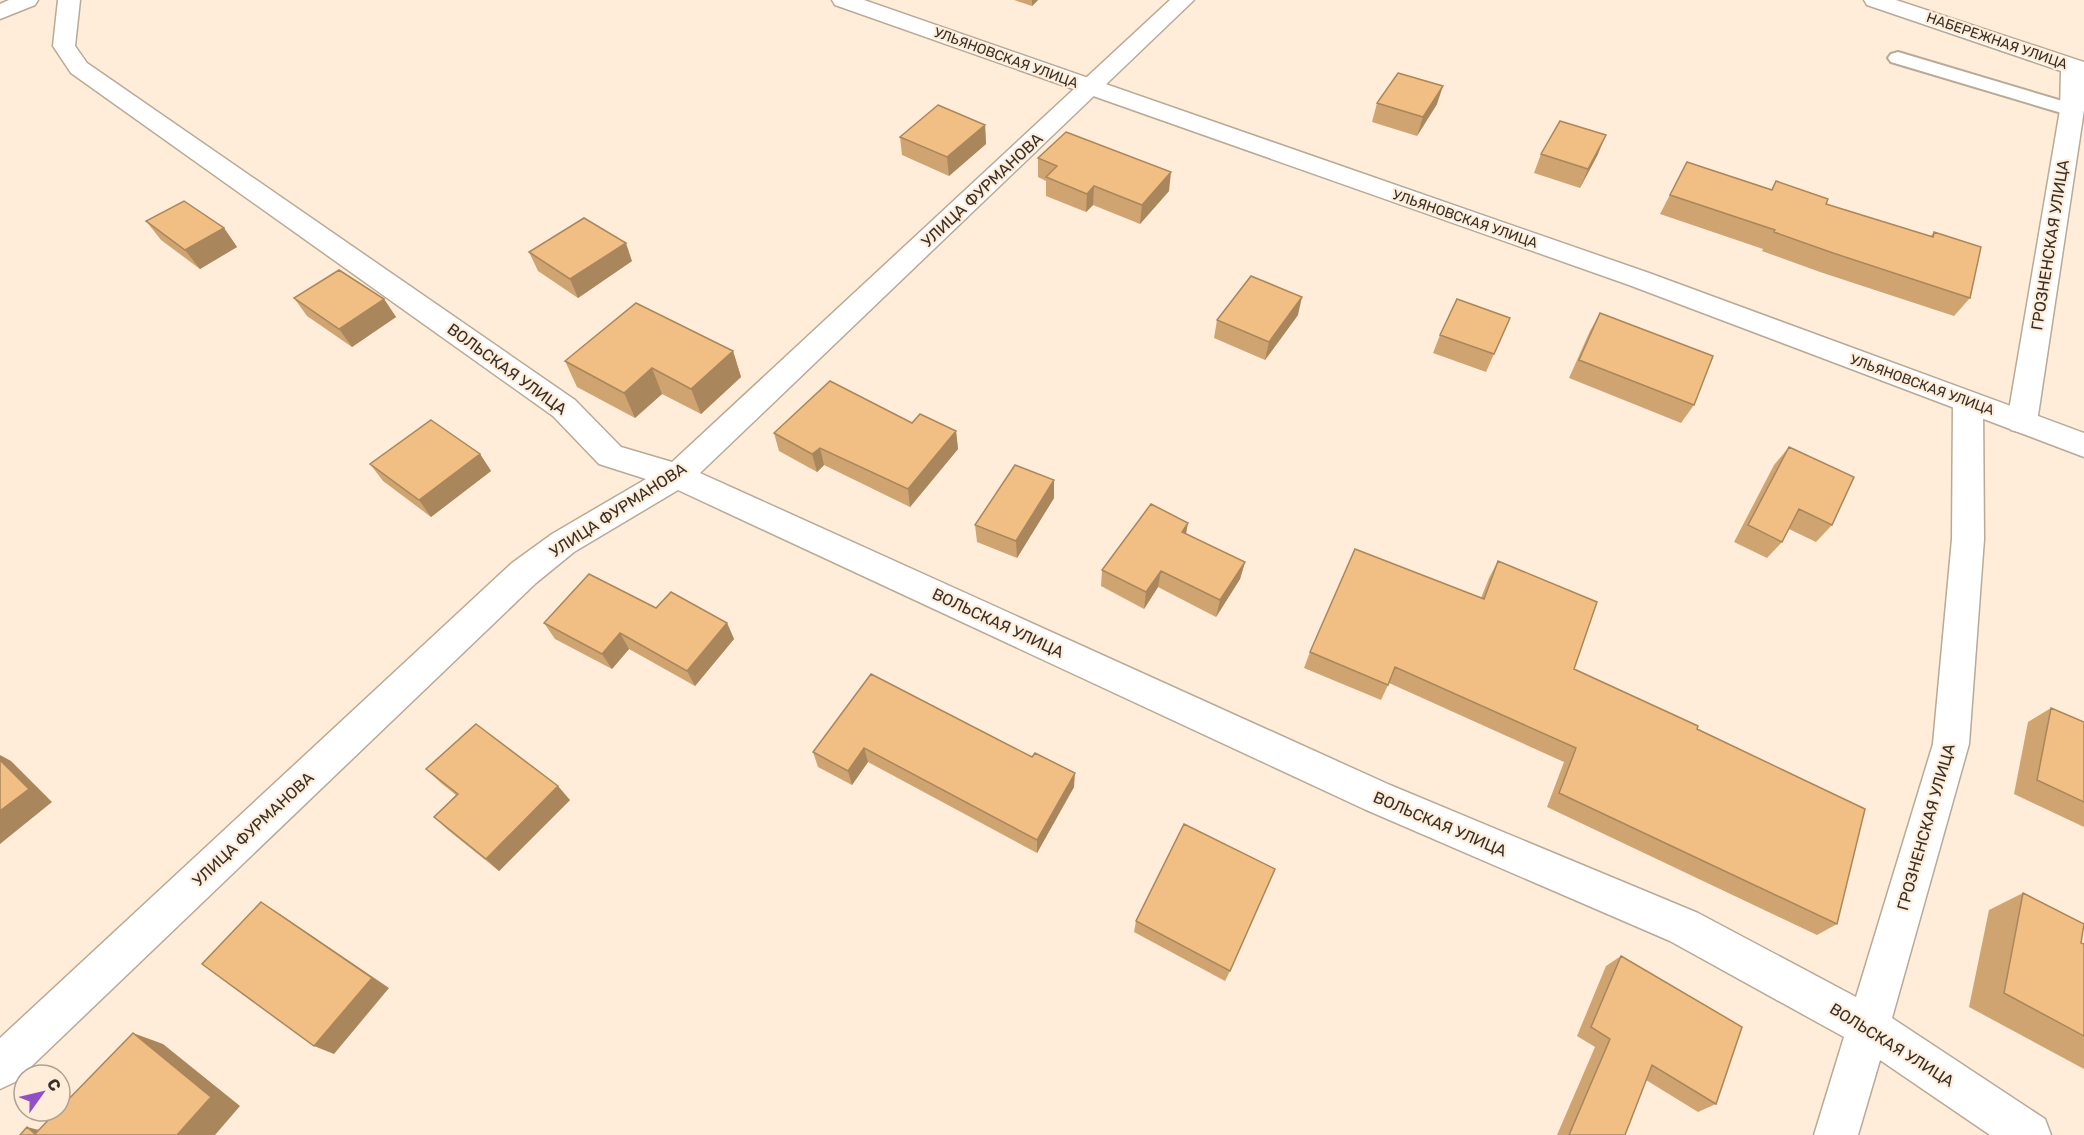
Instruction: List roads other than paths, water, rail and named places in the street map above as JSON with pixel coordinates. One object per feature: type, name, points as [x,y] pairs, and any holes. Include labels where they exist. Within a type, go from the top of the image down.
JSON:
[{"type":"street","points":[[0,12],[27,0]]},
{"type":"street","name":"ВОЛЬСКАЯ УЛИЦА","points":[[69,0],[64,46],[79,68],[564,408],[610,456],[677,476],[1377,797],[1684,927],[1868,1027],[2030,1135]]},
{"type":"street","name":"УЛЬЯНОВСКАЯ УЛИЦА","points":[[843,0],[1639,279],[2084,445]]},
{"type":"street","name":"УЛИЦА ФУРМАНОВА","points":[[0,1067],[524,573],[564,543],[677,476],[1183,0]]},
{"type":"street","name":"НАБЕРЕЖНАЯ УЛИЦА","points":[[1885,2],[2078,68]]},
{"type":"street","name":"ГРОЗНЕНСКАЯ УЛИЦА","points":[[2022,422],[2078,68]]},
{"type":"street","name":"ГРОЗНЕНСКАЯ УЛИЦА","points":[[1836,1135],[1951,744],[1968,539],[1968,403]]},
{"type":"lane","points":[[1898,58],[2072,110]]}]
